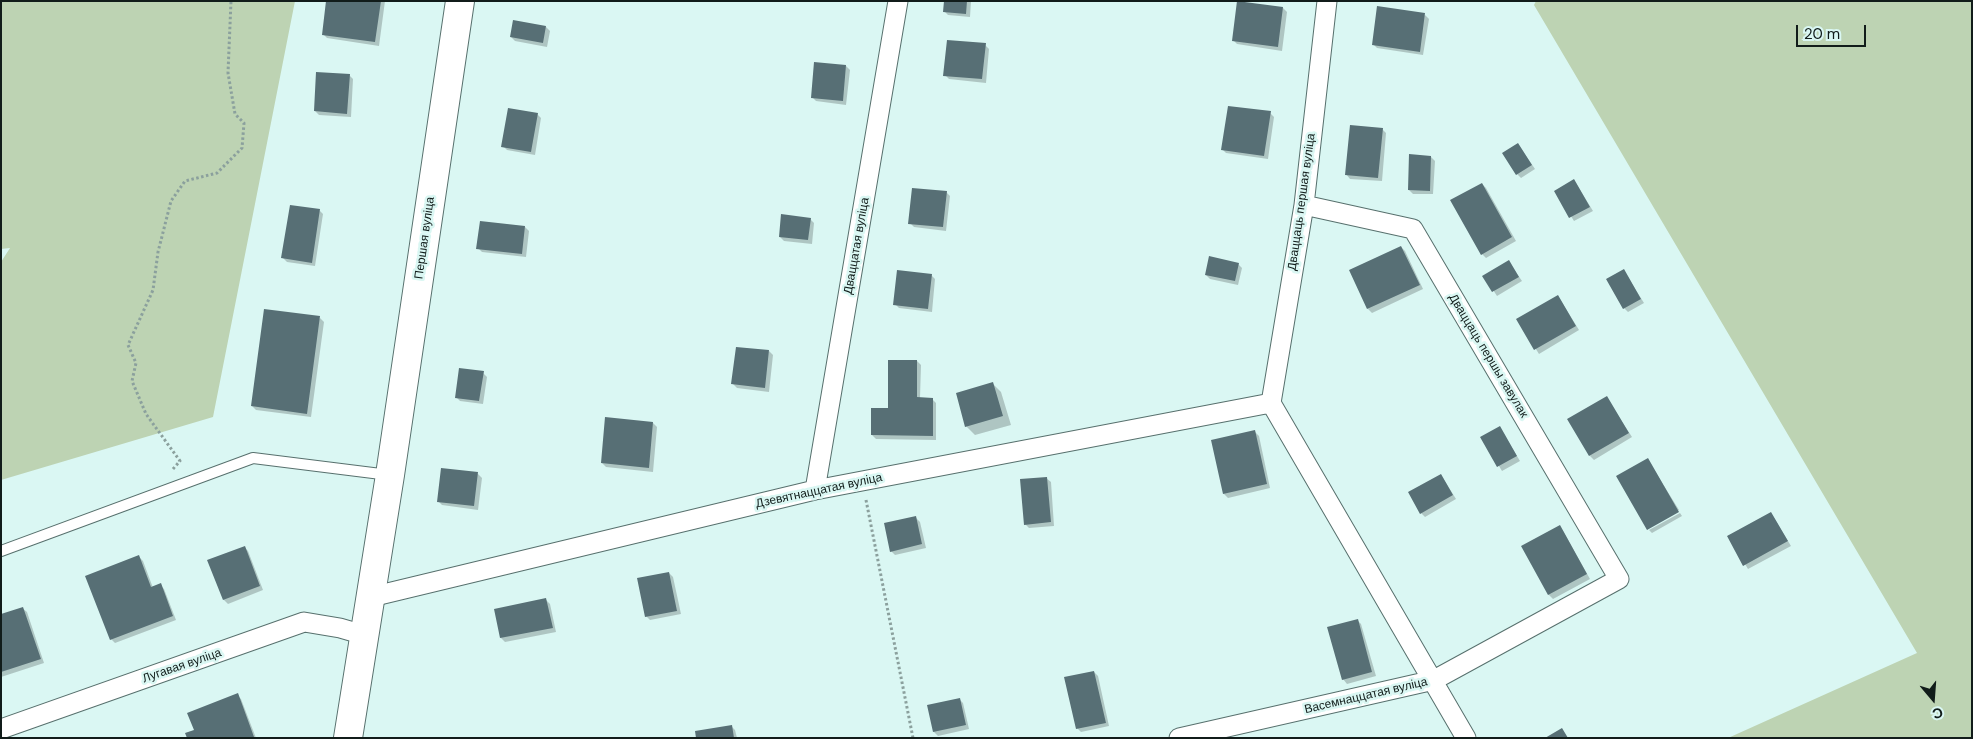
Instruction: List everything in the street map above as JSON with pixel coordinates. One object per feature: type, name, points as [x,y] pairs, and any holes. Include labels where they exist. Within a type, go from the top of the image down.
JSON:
[{"type":"main road","name":"Першая вуліца","points":[[348,738],[390,475],[460,1]]},
{"type":"street","name":"Дваццатая вуліца","points":[[815,490],[898,1]]},
{"type":"street","name":"Дваццаць першая вуліца","points":[[1271,403],[1304,205],[1327,1]]},
{"type":"street","name":"Дваццаць першы завулак","points":[[1304,205],[1413,229],[1619,579]]},
{"type":"street","name":"Дзевятнаццатая вуліца","points":[[371,597],[815,490],[1271,403]]},
{"type":"street","points":[[1271,403],[1434,680],[1466,738]]},
{"type":"street","name":"Васемнаццатая вуліца","points":[[1179,738],[1434,680],[1619,579]]},
{"type":"street","name":"Лугавая вуліца","points":[[1,729],[304,622],[340,628],[364,635]]},
{"type":"lane","points":[[1,552],[253,458],[390,475]]},
{"type":"path","points":[[150,496],[180,461],[146,414],[132,381],[136,363],[128,345],[153,290],[158,252],[171,201],[185,181],[217,173],[242,148],[244,123],[235,114],[228,73],[231,1]]},
{"type":"path","points":[[862,481],[913,738]]},
{"type":"green space","points":[[1,1],[295,1],[213,417],[1,480],[1,262],[10,248],[1,249]]},
{"type":"green space","points":[[1536,1],[1972,1],[1972,738],[1728,738],[1917,653],[1534,5]]},
{"type":"building","points":[[326,1],[381,1],[375,42],[322,35]]},
{"type":"building","points":[[944,1],[967,1],[966,14],[943,12]]},
{"type":"building","points":[[1237,1],[1283,7],[1278,47],[1232,41]]},
{"type":"building","points":[[1377,6],[1425,13],[1420,52],[1372,45]]},
{"type":"building","points":[[513,20],[546,26],[543,43],[510,37]]},
{"type":"building","points":[[947,40],[986,43],[982,79],[943,76]]},
{"type":"building","points":[[814,62],[846,65],[843,101],[811,98]]},
{"type":"building","points":[[316,72],[350,74],[347,114],[314,111]]},
{"type":"building","points":[[1228,106],[1271,111],[1264,156],[1221,150]]},
{"type":"building","points":[[508,108],[538,113],[531,152],[501,147]]},
{"type":"building","points":[[1350,125],[1383,128],[1378,178],[1345,175]]},
{"type":"building","points":[[1518,143],[1532,165],[1516,175],[1502,153]]},
{"type":"building","points":[[1409,154],[1431,156],[1430,191],[1408,190]]},
{"type":"building","points":[[1574,179],[1590,207],[1569,218],[1554,191]]},
{"type":"building","points":[[1482,183],[1512,237],[1481,255],[1450,200]]},
{"type":"building","points":[[912,188],[947,191],[943,227],[908,224]]},
{"type":"building","points":[[290,205],[320,209],[312,263],[281,258]]},
{"type":"building","points":[[781,214],[811,218],[808,240],[779,237]]},
{"type":"building","points":[[480,221],[525,226],[522,254],[476,249]]},
{"type":"building","points":[[1401,246],[1420,285],[1367,309],[1349,270]]},
{"type":"building","points":[[1209,256],[1239,263],[1235,281],[1205,275]]},
{"type":"building","points":[[1509,260],[1519,277],[1492,292],[1482,276]]},
{"type":"building","points":[[1624,269],[1641,299],[1623,309],[1606,279]]},
{"type":"building","points":[[897,270],[932,274],[928,309],[893,305]]},
{"type":"building","points":[[1558,295],[1576,326],[1534,350],[1516,319]]},
{"type":"building","points":[[264,309],[320,316],[307,414],[251,406]]},
{"type":"building","points":[[736,347],[769,350],[765,388],[731,384]]},
{"type":"building","points":[[888,360],[917,360],[917,397],[933,398],[933,436],[871,435],[871,408],[888,408]]},
{"type":"building","points":[[459,368],[484,371],[479,401],[455,398]]},
{"type":"building","points":[[993,382],[1003,416],[965,427],[956,393]]},
{"type":"building","points":[[1607,396],[1629,433],[1589,456],[1567,419]]},
{"type":"building","points":[[605,417],[653,422],[649,468],[601,463]]},
{"type":"building","points":[[1500,426],[1517,456],[1497,467],[1480,437]]},
{"type":"building","points":[[1255,430],[1267,484],[1223,494],[1211,440]]},
{"type":"building","points":[[1648,458],[1679,512],[1647,530],[1616,476]]},
{"type":"building","points":[[441,468],[478,472],[474,506],[437,502]]},
{"type":"building","points":[[1441,474],[1453,495],[1420,514],[1408,492]]},
{"type":"building","points":[[1047,477],[1051,522],[1024,525],[1020,479]]},
{"type":"building","points":[[1771,512],[1788,541],[1743,566],[1727,536]]},
{"type":"building","points":[[916,516],[922,544],[890,552],[884,523]]},
{"type":"building","points":[[1560,525],[1587,574],[1548,595],[1521,546]]},
{"type":"building","points":[[245,546],[260,586],[223,600],[207,560]]},
{"type":"building","points":[[139,555],[151,587],[161,583],[173,616],[110,640],[85,576]]},
{"type":"building","points":[[669,572],[677,611],[645,617],[637,578]]},
{"type":"building","points":[[546,598],[553,628],[500,638],[494,609]]},
{"type":"building","points":[[23,607],[41,659],[1,672],[1,614]]},
{"type":"building","points":[[1358,619],[1372,672],[1342,680],[1327,627]]},
{"type":"building","points":[[1094,671],[1106,723],[1076,729],[1064,677]]},
{"type":"building","points":[[238,693],[254,737],[187,738],[185,733],[194,730],[187,713]]},
{"type":"building","points":[[960,698],[966,725],[933,732],[927,705]]},
{"type":"building","points":[[732,725],[734,738],[696,738],[695,731]]},
{"type":"building","points":[[1562,728],[1568,738],[1545,738]]}]
